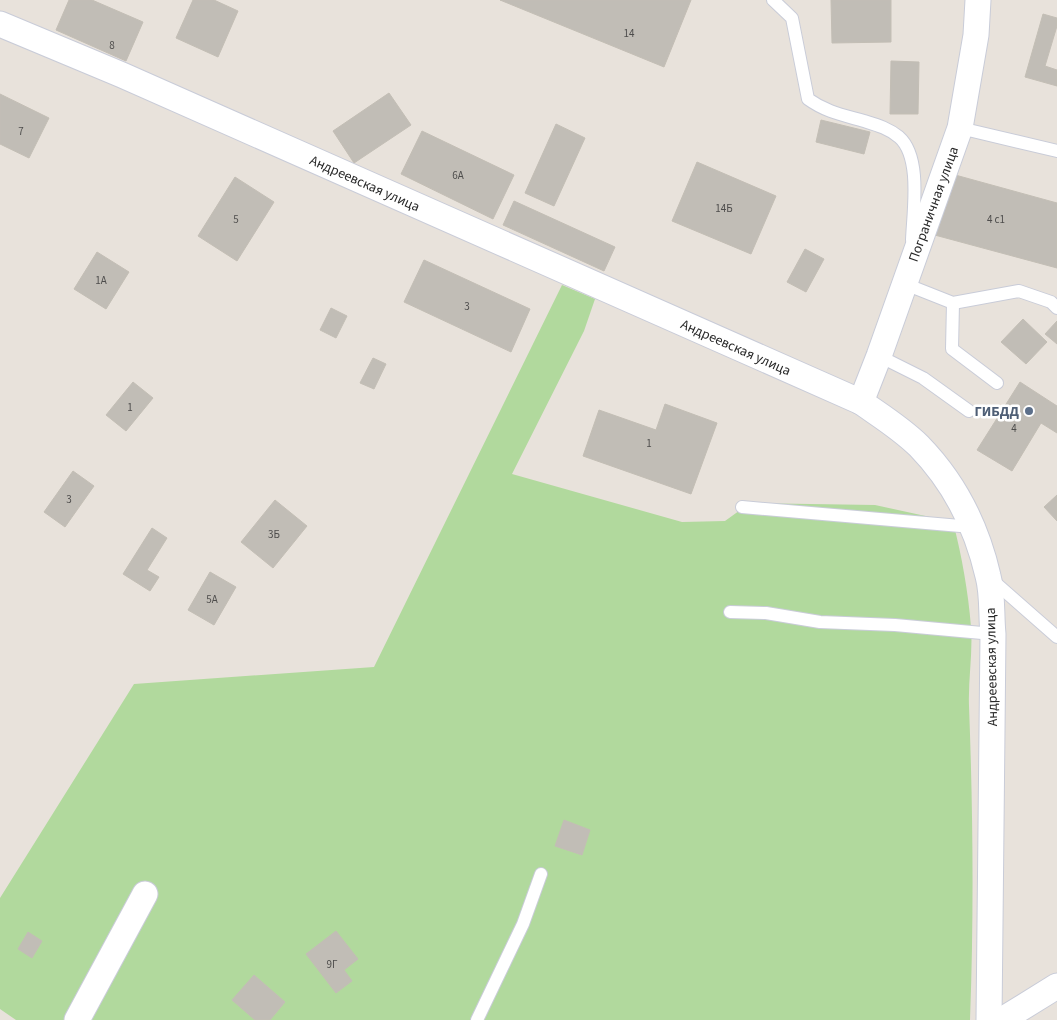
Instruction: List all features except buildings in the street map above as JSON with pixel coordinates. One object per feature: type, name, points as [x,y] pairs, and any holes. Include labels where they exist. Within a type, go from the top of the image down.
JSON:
[{"type":"street","name":"Пограничная улица","points":[[861,402],[960,128],[976,34],[978,0]]},
{"type":"street","name":"Андреевская улица","points":[[0,24],[131,79],[861,402],[891,422],[918,445],[939,468],[962,503],[989,578],[993,634],[989,1020]]},
{"type":"street","points":[[77,1020],[145,894]]},
{"type":"street","points":[[1002,1020],[1057,986]]},
{"type":"lane","points":[[773,0],[792,18],[808,99],[821,109],[884,127],[900,138],[908,151],[914,169],[912,260]]},
{"type":"lane","points":[[960,128],[1057,151]]},
{"type":"lane","points":[[905,284],[953,303],[1019,291],[1051,302],[1057,308]]},
{"type":"lane","points":[[953,303],[952,349],[997,383]]},
{"type":"lane","points":[[879,356],[922,378],[969,410]]},
{"type":"lane","points":[[742,507],[972,527]]},
{"type":"lane","points":[[989,578],[1057,637]]},
{"type":"lane","points":[[730,612],[766,613],[820,622],[894,625],[993,634]]},
{"type":"lane","points":[[478,1020],[523,924],[541,874]]},
{"type":"green space","points":[[562,285],[595,299],[584,331],[512,474],[682,522],[725,521],[750,503],[875,505],[953,522],[962,561],[970,614],[971,637],[969,696],[972,863],[970,1020],[16,1020],[0,1009],[0,898],[134,684],[374,667]]},
{"type":"place","name":"ГИБДД","points":[[1029,411]]}]
